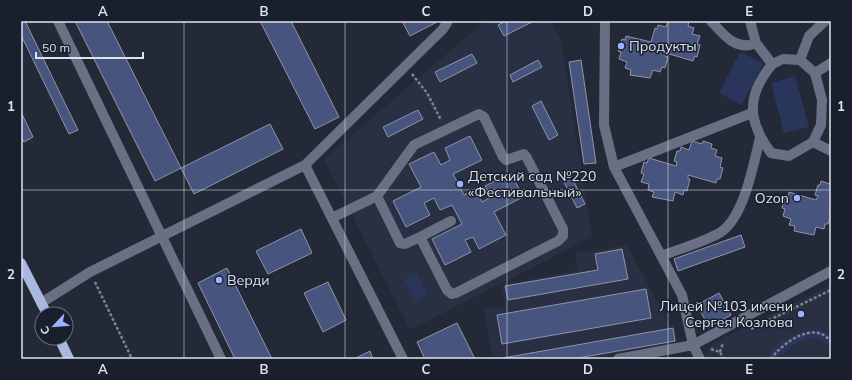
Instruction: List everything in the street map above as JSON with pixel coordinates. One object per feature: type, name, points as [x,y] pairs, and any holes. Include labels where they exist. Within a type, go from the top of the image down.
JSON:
[{"type":"main road","points":[[21,263],[42,306]]},
{"type":"main road","points":[[62,346],[69,359]]},
{"type":"lane","points":[[58,21],[221,359]]},
{"type":"lane","points":[[41,303],[90,272],[305,165],[443,29],[448,21]]},
{"type":"lane","points":[[605,21],[604,125],[614,168],[682,295],[693,345],[700,359]]},
{"type":"lane","points":[[711,21],[731,42],[750,46],[756,43]]},
{"type":"lane","points":[[750,21],[756,43],[772,64]]},
{"type":"lane","points":[[800,60],[809,36],[825,21]]},
{"type":"lane","points":[[783,59],[800,60],[815,73],[822,100],[826,126],[814,142],[789,156],[772,153],[760,137],[752,113],[756,88],[772,64],[783,59]]},
{"type":"lane","points":[[815,73],[831,63]]},
{"type":"lane","points":[[614,168],[752,113]]},
{"type":"lane","points":[[332,218],[377,196],[414,145],[474,115],[479,114],[484,117],[506,160],[524,154],[527,158],[563,229],[563,236],[551,244],[452,294],[447,290],[420,237]]},
{"type":"lane","points":[[661,256],[720,232],[735,218],[753,169],[760,137]]},
{"type":"lane","points":[[814,142],[831,151]]},
{"type":"lane","points":[[305,165],[403,359]]},
{"type":"lane","points":[[377,196],[400,243],[405,244],[451,221]]},
{"type":"lane","points":[[618,359],[693,345],[831,271]]},
{"type":"path","points":[[404,67],[417,79],[446,129]]},
{"type":"path","points":[[90,272],[132,359]]},
{"type":"path","points":[[745,332],[831,290]]},
{"type":"path","points":[[771,359],[778,349],[787,341],[798,336],[820,334],[831,342]]},
{"type":"path","points":[[720,352],[723,343]]},
{"type":"shaded area","name":"Детский сад №220 «Фестивальный»","points":[[485,21],[551,21],[561,41],[592,237],[410,330],[324,159]]},
{"type":"shaded area","points":[[740,52],[763,63],[742,105],[719,93]]},
{"type":"shaded area","points":[[795,76],[809,127],[784,133],[771,83]]},
{"type":"shaded area","points":[[627,245],[679,343],[594,359],[493,359],[484,310],[505,306],[502,285],[578,270],[575,253]]},
{"type":"shaded area","points":[[417,273],[428,296],[416,302],[404,279]]},
{"type":"shaded area","name":"Лицей №103 имени Сергея Козлова","points":[[831,285],[831,359],[707,359],[705,354],[713,343]]},
{"type":"shaded area","points":[[820,330],[831,335],[831,345],[820,339],[808,339],[791,347],[778,359],[768,359],[777,346],[790,337],[805,332]]},
{"type":"building","points":[[21,21],[25,21],[78,130],[69,134],[21,35]]},
{"type":"building","points":[[75,21],[107,21],[181,168],[155,181]]},
{"type":"building","points":[[260,21],[291,21],[339,117],[315,129]]},
{"type":"building","points":[[402,21],[436,21],[437,22],[410,36]]},
{"type":"building","points":[[506,21],[532,22],[504,36],[498,25]]},
{"type":"building","points":[[668,21],[689,21],[688,26],[694,28],[692,34],[700,36],[697,44],[700,45],[697,57],[695,56],[693,61],[666,53],[665,56],[668,57],[665,68],[662,67],[660,72],[653,70],[650,78],[630,75],[631,70],[625,68],[627,62],[619,59],[621,52],[618,51],[622,39],[625,40],[626,36],[651,42],[655,28],[657,29],[658,25],[666,27]]},
{"type":"building","points":[[472,54],[477,63],[440,82],[435,72]]},
{"type":"building","points":[[538,60],[542,67],[513,82],[510,75]]},
{"type":"building","points":[[581,60],[596,163],[584,164],[569,62]]},
{"type":"building","points":[[541,101],[558,135],[549,140],[532,106]]},
{"type":"building","points":[[418,110],[423,119],[388,137],[383,127]]},
{"type":"building","points":[[21,112],[33,137],[24,142],[21,136]]},
{"type":"building","points":[[270,124],[283,149],[194,194],[181,168]]},
{"type":"building","points":[[470,136],[482,160],[453,174],[464,195],[475,189],[482,202],[491,197],[485,186],[511,173],[523,197],[494,212],[506,235],[479,249],[473,237],[465,240],[471,252],[445,265],[432,239],[462,224],[452,205],[440,210],[434,198],[424,203],[430,215],[406,227],[393,201],[421,187],[409,164],[434,152],[441,165],[450,160],[445,148]]},
{"type":"building","points":[[692,141],[702,144],[703,141],[712,144],[711,148],[717,150],[715,156],[722,158],[720,167],[723,168],[720,179],[717,179],[716,183],[688,175],[688,179],[690,179],[687,191],[684,190],[683,195],[675,192],[673,201],[652,197],[654,192],[648,190],[649,184],[641,182],[644,174],[641,173],[644,162],[647,163],[649,158],[676,166],[677,162],[674,161],[677,151],[680,151],[681,147],[689,150]]},
{"type":"building","points":[[568,170],[585,204],[577,208],[560,174]]},
{"type":"building","points":[[831,178],[831,210],[829,212],[831,215],[828,224],[825,224],[824,229],[816,227],[814,235],[794,231],[795,226],[789,225],[791,219],[783,216],[785,209],[782,208],[785,196],[788,197],[789,192],[816,200],[818,196],[815,195],[818,185],[820,185],[821,181],[830,184]]},
{"type":"building","points":[[301,229],[312,253],[268,274],[256,251]]},
{"type":"building","points":[[741,235],[745,247],[678,271],[674,259]]},
{"type":"building","points":[[622,249],[628,279],[508,300],[505,286],[598,270],[595,254]]},
{"type":"building","points":[[227,268],[272,359],[235,359],[198,283]]},
{"type":"building","points":[[328,282],[346,320],[323,332],[304,293]]},
{"type":"building","points":[[646,289],[651,318],[502,344],[497,315]]},
{"type":"building","points":[[719,293],[731,315],[709,327],[697,305]]},
{"type":"building","points":[[457,323],[475,359],[425,359],[417,342]]},
{"type":"building","points":[[673,328],[675,341],[572,359],[503,358]]},
{"type":"building","points":[[370,351],[373,359],[354,359]]},
{"type":"place","name":"Продукты","points":[[621,46]]},
{"type":"place","name":"Детский сад №220 «Фестивальный»","points":[[460,184]]},
{"type":"place","name":"Ozon","points":[[797,198]]},
{"type":"place","name":"Верди","points":[[219,280]]},
{"type":"place","name":"Лицей №103 имени Сергея Козлова","points":[[801,314]]}]
